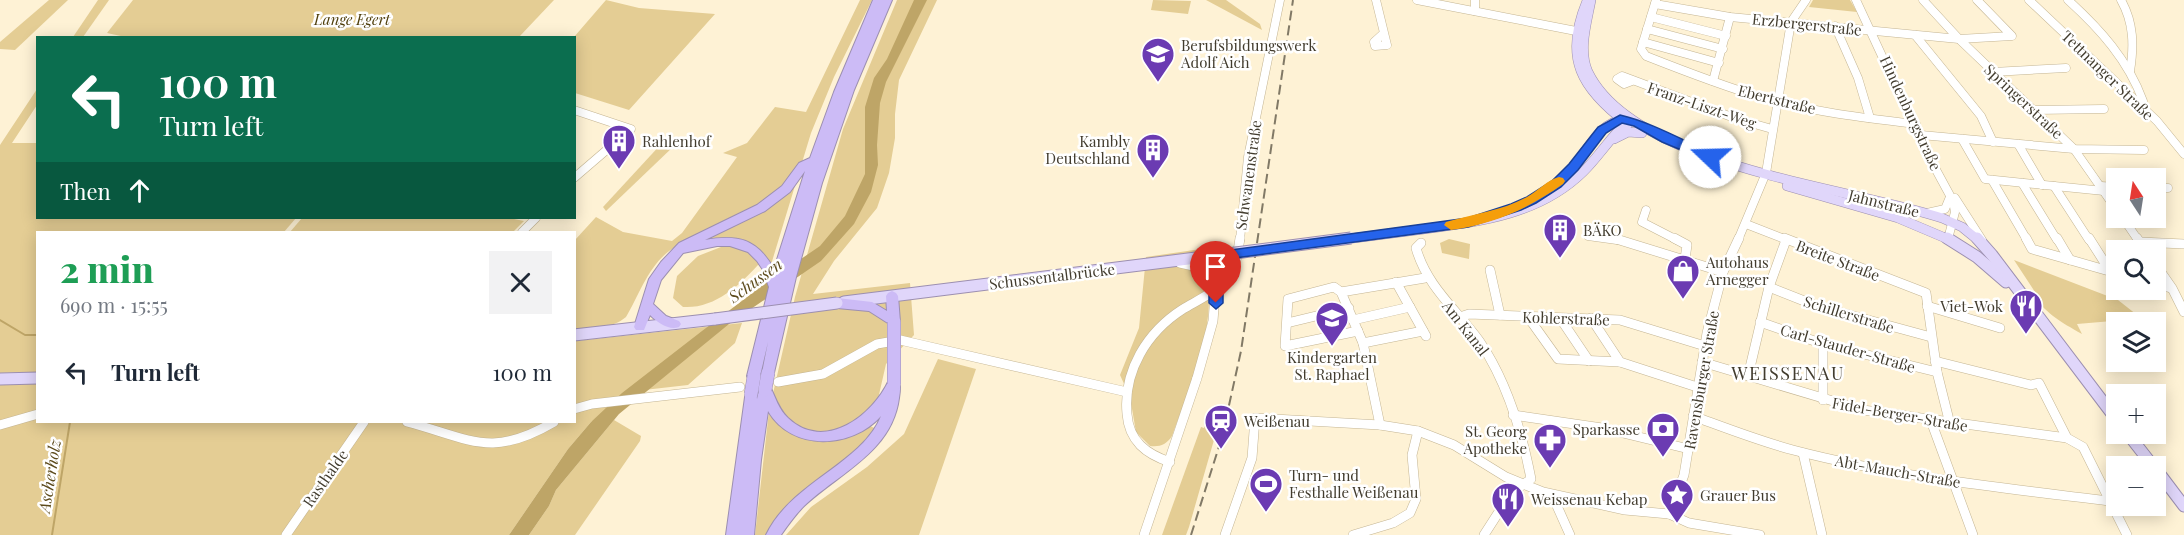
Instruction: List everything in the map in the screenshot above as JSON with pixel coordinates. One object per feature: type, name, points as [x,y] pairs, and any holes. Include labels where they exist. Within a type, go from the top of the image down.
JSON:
[{"type":"highway","points":[[733,535],[745,391],[766,377],[783,257],[813,160],[845,76],[878,0]]},
{"type":"highway","points":[[747,535],[754,460],[765,390],[769,307],[780,291],[797,247],[840,116],[887,0]]},
{"type":"highway","points":[[640,327],[655,279],[683,246],[743,217],[775,198],[792,182],[803,166],[813,160]]},
{"type":"highway","points":[[670,260],[699,245],[733,242],[755,249],[764,257],[780,291]]},
{"type":"highway","points":[[773,535],[800,501],[869,448],[884,427],[894,403],[892,296]]},
{"type":"highway","points":[[837,303],[873,307],[894,322]]},
{"type":"highway","points":[[646,304],[662,318],[675,324]]},
{"type":"highway","points":[[765,390],[776,413],[786,424],[798,431],[816,436],[851,431],[868,422],[879,412],[894,384]]},
{"type":"main road","name":"Jahnstraße","points":[[1589,0],[1574,51],[1582,80],[1594,96],[1642,133],[1688,155],[1765,176],[1926,213],[1951,222],[1968,231],[1992,255],[2022,297]]},
{"type":"main road","name":"Jahnstraße","points":[[1581,32],[1588,72],[1624,119],[1637,123],[1689,149],[1895,218],[1948,239],[1989,266],[2022,297]]},
{"type":"main road","points":[[1594,96],[1604,116],[1602,130]]},
{"type":"main road","points":[[1466,223],[1516,207],[1544,192],[1574,167],[1602,130],[1624,119]]},
{"type":"main road","points":[[1466,223],[1486,221],[1511,214],[1551,197],[1583,172],[1624,119]]},
{"type":"main road","points":[[1607,142],[1628,132],[1642,133]]},
{"type":"main road","name":"Schussentalbrücke","points":[[576,335],[1466,223]]},
{"type":"main road","points":[[2022,297],[2106,406]]},
{"type":"main road","points":[[0,379],[36,378]]},
{"type":"main road","points":[[2136,444],[2145,456]]},
{"type":"main road","points":[[2166,483],[2184,506]]},
{"type":"street","name":"Schwanenstraße","points":[[1170,462],[1144,452],[1133,438],[1127,420],[1125,402],[1127,392],[1139,355],[1159,328],[1178,312],[1225,282],[1234,269],[1239,244],[1248,158],[1280,0]]},
{"type":"street","points":[[1376,0],[1384,33]]},
{"type":"street","points":[[1417,0],[1581,32]]},
{"type":"street","points":[[1475,0],[1475,11]]},
{"type":"street","points":[[1791,22],[1806,0]]},
{"type":"street","name":"Hindenburgstraße","points":[[1856,0],[1917,124],[1929,155],[1950,194],[1992,255]]},
{"type":"street","name":"Springerstraße","points":[[1923,0],[1959,39],[2074,149],[2106,194]]},
{"type":"street","name":"Erzbergerstraße","points":[[1655,2],[1730,17],[1872,31],[1959,39],[2012,36],[1977,0]]},
{"type":"street","name":"Tettnanger Straße","points":[[2029,0],[2157,122],[2184,154]]},
{"type":"street","points":[[2068,0],[2091,21],[2130,71],[2143,101],[2137,103]]},
{"type":"street","points":[[2121,0],[2130,16],[2134,33],[2130,71]]},
{"type":"street","points":[[1655,2],[1643,42],[1719,63]]},
{"type":"street","points":[[1651,17],[1726,36]]},
{"type":"street","points":[[1713,81],[1730,17]]},
{"type":"street","name":"Ravensburger Straße","points":[[1670,514],[1684,476],[1704,346],[1724,272],[1765,176],[1791,22]]},
{"type":"street","points":[[1835,26],[1858,78],[1870,118]]},
{"type":"street","points":[[1647,29],[1723,49]]},
{"type":"street","points":[[1915,35],[1981,116],[1993,142]]},
{"type":"street","name":"Ebertstraße","points":[[1643,42],[1642,53],[1742,92],[1870,118],[1917,124]]},
{"type":"street","points":[[1993,72],[2066,68]]},
{"type":"street","name":"Franz-Liszt-Weg","points":[[1632,81],[1737,119],[1772,129]]},
{"type":"street","points":[[2035,110],[2104,109]]},
{"type":"street","points":[[576,111],[632,129],[576,176]]},
{"type":"street","points":[[1921,135],[2074,149],[2144,150]]},
{"type":"street","points":[[1962,139],[1981,175],[1992,180],[2106,189]]},
{"type":"street","points":[[2018,144],[2042,185]]},
{"type":"street","points":[[1992,180],[2032,249],[2106,270]]},
{"type":"street","points":[[2022,183],[2070,260]]},
{"type":"street","points":[[2054,186],[2106,262]]},
{"type":"street","points":[[1926,213],[1946,209],[1950,194]]},
{"type":"street","name":"Hindenburgstraße","points":[[1948,239],[1947,231],[1955,215],[1950,194]]},
{"type":"street","points":[[1646,210],[1642,222],[1687,246],[1685,259]]},
{"type":"street","points":[[523,231],[535,219]]},
{"type":"street","name":"Breite Straße","points":[[1746,224],[1926,293],[1927,302]]},
{"type":"street","points":[[1588,236],[1608,237],[1724,272]]},
{"type":"street","points":[[1748,376],[1769,287],[1786,240]]},
{"type":"street","name":"Am Kanal","points":[[1421,243],[1416,248],[1425,278],[1481,343],[1496,369],[1528,459],[1531,479],[1522,484]]},
{"type":"street","points":[[2166,243],[2184,244]]},
{"type":"street","points":[[1144,535],[1170,462],[1213,321],[1216,282],[1212,256]]},
{"type":"street","points":[[1171,261],[1198,267],[1216,282]]},
{"type":"street","points":[[1490,270],[1500,315]]},
{"type":"street","points":[[1341,292],[1425,278]]},
{"type":"street","points":[[2166,279],[2181,298],[2184,312]]},
{"type":"street","points":[[1363,343],[1425,334],[1396,282]]},
{"type":"street","points":[[2166,286],[2172,288]]},
{"type":"street","points":[[1358,331],[1286,346],[1288,299],[1334,287],[1341,292],[1358,331],[1363,343],[1380,425]]},
{"type":"street","name":"Schillerstraße","points":[[1769,287],[1817,306],[1931,338]]},
{"type":"street","points":[[1950,424],[1937,372],[1927,302],[2000,328]]},
{"type":"street","points":[[1353,320],[1410,307]]},
{"type":"street","points":[[1287,323],[1348,308]]},
{"type":"street","name":"Kohlerstraße","points":[[1460,317],[1469,314],[1620,320],[1704,346]]},
{"type":"street","points":[[1528,316],[1558,359],[1620,362],[1697,387]]},
{"type":"street","points":[[1560,318],[1589,361]]},
{"type":"street","points":[[1591,318],[1620,362]]},
{"type":"street","name":"Carl-Stauder-Straße","points":[[1760,322],[1823,344],[1937,372]]},
{"type":"street","points":[[766,377],[823,374],[877,344],[900,340],[1127,392]]},
{"type":"street","points":[[1823,344],[1823,400]]},
{"type":"street","points":[[1935,361],[2031,385],[2039,383],[2067,438],[2083,447],[2106,495]]},
{"type":"street","name":"Fidel-Berger-Straße","points":[[1702,362],[1823,400],[1863,410],[1950,424],[2067,438]]},
{"type":"street","points":[[576,408],[592,404],[654,397],[745,391]]},
{"type":"street","points":[[0,426],[36,415]]},
{"type":"street","points":[[1513,415],[1600,426],[1689,449]]},
{"type":"street","name":"Abt-Mauch-Straße","points":[[1693,417],[1803,453],[1877,469],[1952,482],[2106,501]]},
{"type":"street","points":[[1225,535],[1252,458],[1255,418],[1380,425],[1418,431],[1454,445],[1522,484],[1559,496],[1625,510],[1670,514],[1689,524],[1760,535]]},
{"type":"street","points":[[1930,421],[1972,535]]},
{"type":"street","name":"Rasthalde","points":[[286,535],[363,423]]},
{"type":"street","points":[[410,423],[475,442],[509,445],[532,436],[552,423]]},
{"type":"street","points":[[1353,535],[1393,523],[1410,513],[1416,499],[1412,455],[1418,431]]},
{"type":"street","points":[[1803,453],[1822,535]]},
{"type":"street","points":[[1484,535],[1511,493],[1522,484]]},
{"type":"street","points":[[1559,496],[1557,506],[1570,535]]},
{"type":"street","points":[[2117,516],[2127,535]]},
{"type":"green space","points":[[49,0],[68,0],[15,50],[0,49],[0,42]]},
{"type":"green space","points":[[98,0],[109,0],[84,36],[74,36]]},
{"type":"green space","name":"Lange Egert","points":[[133,0],[554,0],[520,36],[121,36],[107,33]]},
{"type":"green space","points":[[606,0],[639,8],[715,14],[629,110],[576,93],[575,36]]},
{"type":"green space","points":[[860,0],[872,0],[834,77],[811,133],[770,268],[745,245],[702,242],[681,244],[662,257],[654,266],[626,317],[608,326],[576,330],[576,239],[596,217],[623,232],[672,241],[682,233],[737,157],[723,153],[747,143],[775,107],[806,112]]},
{"type":"green space","points":[[897,0],[937,0],[899,80],[895,138],[889,173],[877,208],[834,261],[813,294],[910,283],[914,335],[886,364],[878,399],[859,420],[876,429],[850,457],[789,505],[766,535],[755,535],[769,411],[795,297],[843,129]]},
{"type":"green space","points":[[1153,0],[1191,1],[1188,14],[1151,10]]},
{"type":"green space","points":[[1206,0],[1226,0],[1260,24],[1262,30]]},
{"type":"green space","points":[[1813,0],[1850,0],[1857,12],[1809,7]]},
{"type":"green space","points":[[36,91],[36,107],[12,143],[36,143],[36,219],[295,219],[285,231],[36,231],[36,372],[0,373],[0,145]]},
{"type":"green space","points":[[663,142],[675,145],[606,211],[603,207]]},
{"type":"green space","points":[[301,219],[514,219],[524,221],[514,231],[291,231]]},
{"type":"green space","points":[[1449,239],[1470,244],[1469,259],[1442,253],[1440,243]]},
{"type":"green space","points":[[720,245],[745,249],[763,267],[758,265],[743,281],[715,300],[694,307],[683,307],[673,298],[677,276],[698,256],[721,247],[705,247]]},
{"type":"green space","points":[[1201,249],[1209,299],[1201,351],[1172,436],[1163,445],[1150,446],[1136,432],[1130,397],[1120,375],[1139,328],[1146,257]]},
{"type":"green space","points":[[2014,260],[2106,295],[2106,300],[2118,300],[2133,312],[2106,312],[2106,322],[2077,324],[2082,334],[2055,318],[2032,295],[2035,292]]},
{"type":"green space","points":[[742,323],[735,343],[688,385],[644,390],[591,422],[568,449],[509,535],[0,535],[0,384],[36,382],[36,423],[576,423],[576,341]]},
{"type":"green space","points":[[938,359],[976,369],[919,535],[786,535],[811,507],[867,467],[904,434]]},
{"type":"green space","points":[[614,420],[641,436],[640,441],[575,535],[529,535],[549,506],[556,490]]},
{"type":"green space","points":[[1206,423],[1218,426],[1186,535],[1162,535],[1201,427],[1204,428]]},
{"type":"shaded area","points":[[914,0],[927,0],[886,82],[880,103],[878,165],[871,192],[854,224],[821,261],[729,324],[619,414],[556,490],[549,506],[529,535],[509,535],[568,449],[591,422],[622,393],[702,331],[820,246],[845,216],[865,174],[865,107],[874,78],[887,59]]},
{"type":"waterway","name":"Ascherholz","points":[[0,320],[25,335],[36,335]]},
{"type":"waterway","name":"Ascherholz","points":[[52,535],[70,423]]},
{"type":"railway","points":[[1191,535],[1222,437],[1241,351],[1293,0]]},
{"type":"slow traffic","points":[[1451,225],[1468,223],[1516,207],[1532,200],[1559,181]]},
{"type":"place","name":"Berufsbildungswerk Adolf Aich","points":[[1158,83]]},
{"type":"place","name":"Rahlenhof","points":[[619,170]]},
{"type":"place","name":"Kambly Deutschland","points":[[1153,179]]},
{"type":"place","name":"BÄKO","points":[[1560,259]]},
{"type":"place","name":"Autohaus Arnegger","points":[[1683,300]]},
{"type":"place","name":"Viet-Wok","points":[[2026,335]]},
{"type":"place","name":"Kindergarten St. Raphael","points":[[1332,347]]},
{"type":"place","name":"Weißenau","points":[[1221,450]]},
{"type":"place","name":"Sparkasse","points":[[1663,458]]},
{"type":"place","name":"St. Georg Apotheke","points":[[1550,469]]},
{"type":"place","name":"Turn- und Festhalle Weißenau","points":[[1266,513]]},
{"type":"place","name":"Grauer Bus","points":[[1677,524]]},
{"type":"place","name":"Weissenau Kebap","points":[[1508,528]]},
{"type":"district","name":"WEISSENAU","points":[[1788,373]]},
{"type":"route","points":[[1216,303],[1215,264],[1212,256],[1468,223],[1516,207],[1532,200],[1556,184],[1574,167],[1602,130],[1620,119],[1637,123],[1666,139],[1710,157]]},
{"type":"water label","name":"Schussen","points":[[755,280]]}]
